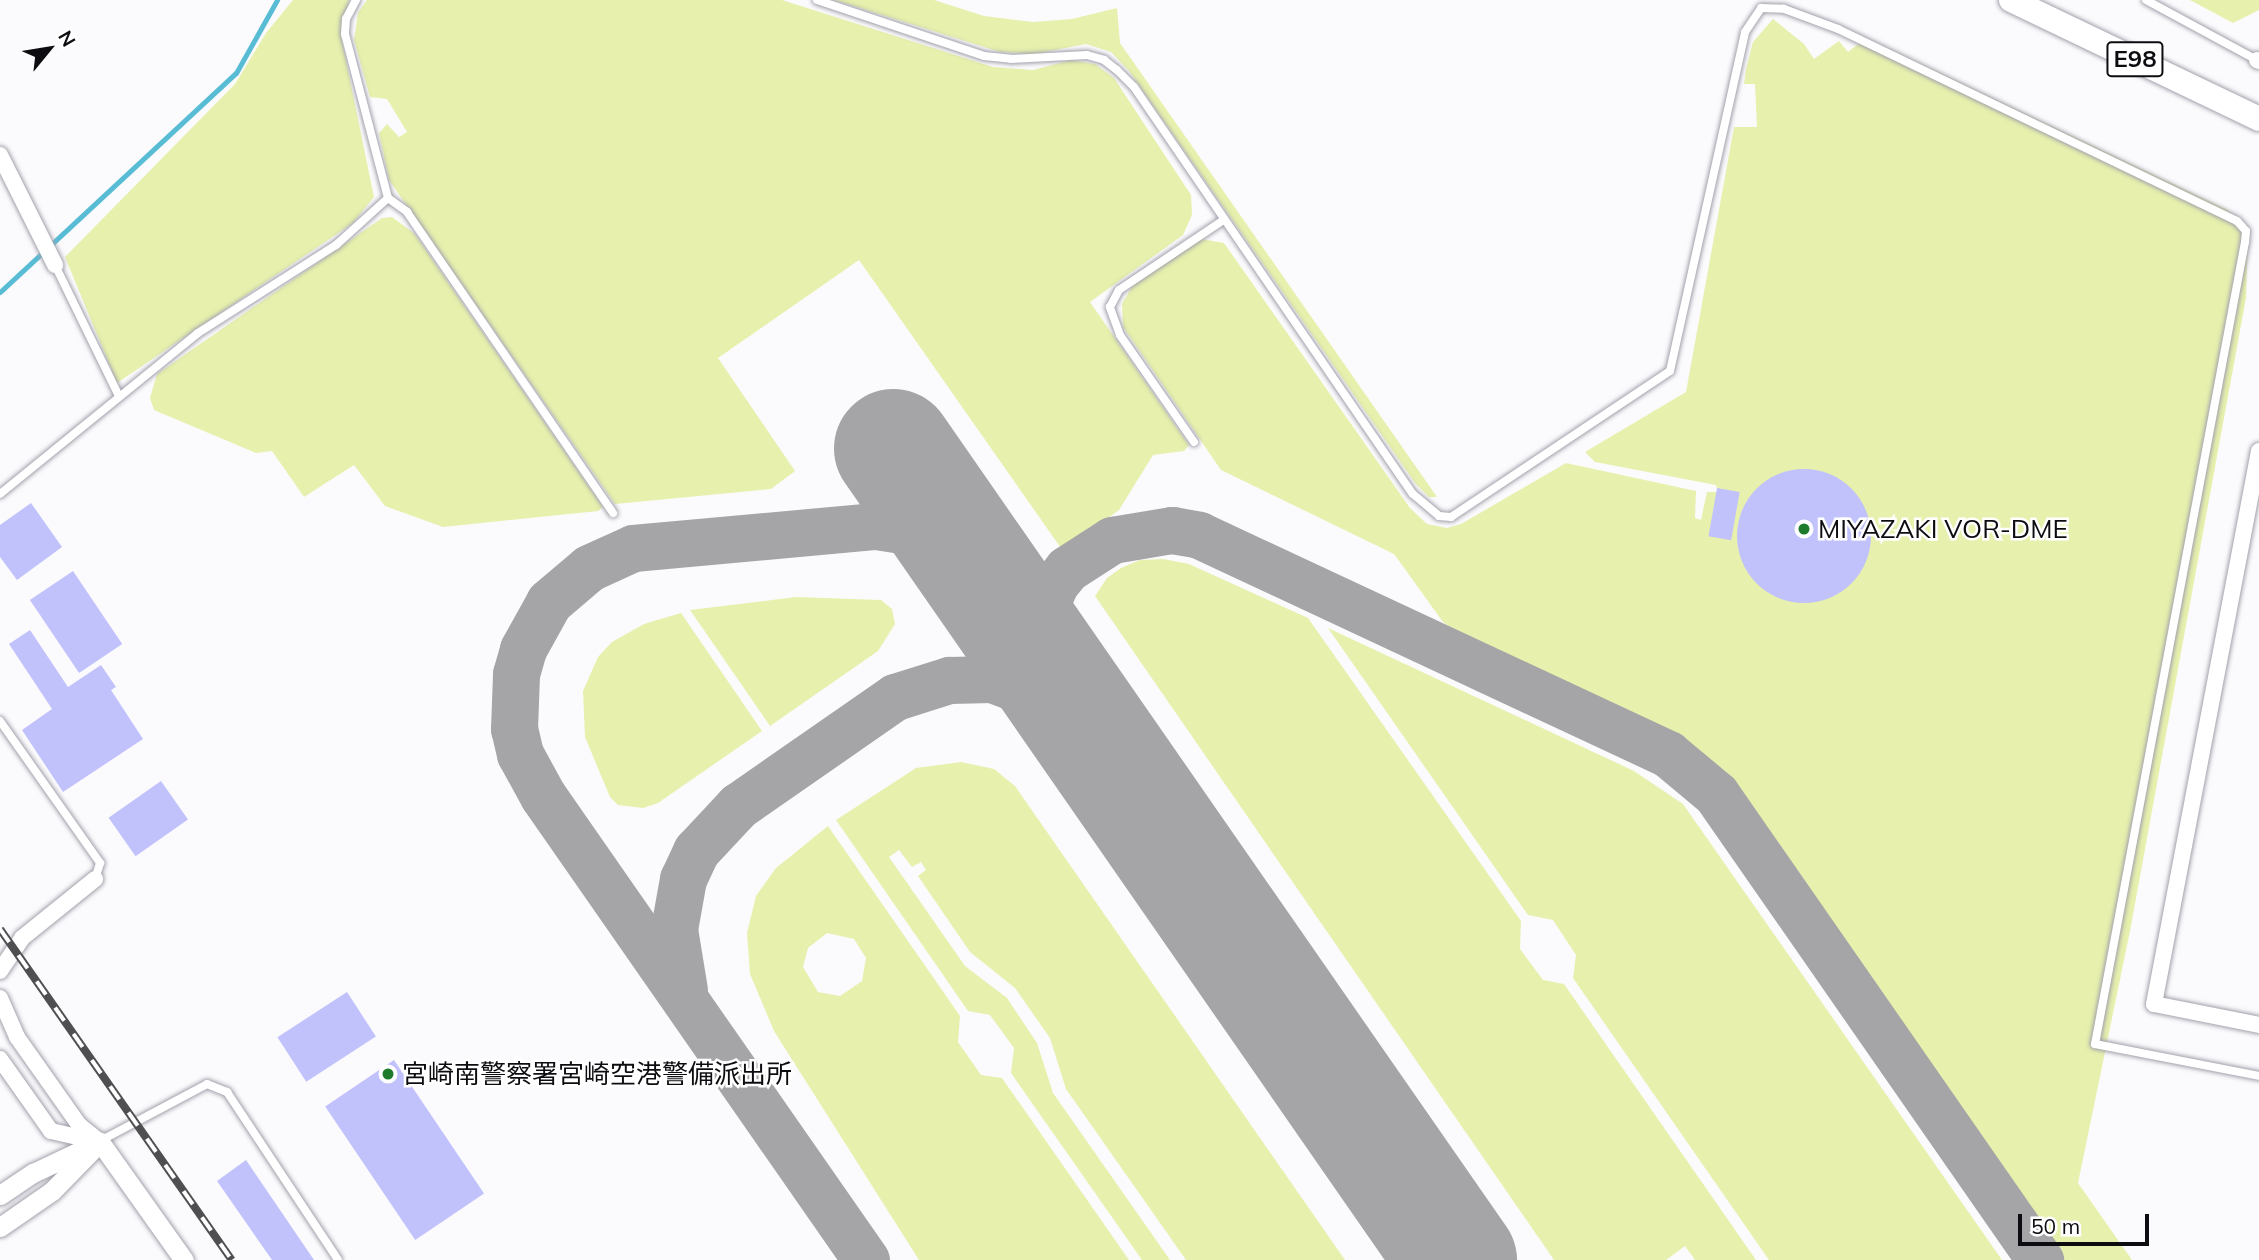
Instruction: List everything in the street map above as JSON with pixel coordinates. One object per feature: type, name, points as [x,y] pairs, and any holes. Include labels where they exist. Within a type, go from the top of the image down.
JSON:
[{"type":"main road","name":"E98","points":[[2011,0],[2259,119]]},
{"type":"street","points":[[0,155],[55,265]]},
{"type":"street","points":[[2259,451],[2154,1004],[2259,1025]]},
{"type":"street","points":[[0,971],[22,938],[95,879]]},
{"type":"street","points":[[0,998],[17,1037],[79,1125],[100,1142],[184,1260]]},
{"type":"street","points":[[0,1059],[51,1131],[100,1142]]},
{"type":"street","points":[[0,1195],[33,1173],[100,1142]]},
{"type":"street","points":[[0,1227],[51,1191],[100,1142]]},
{"type":"lane","points":[[356,0],[346,19],[345,34],[388,198],[407,212],[613,513]]},
{"type":"lane","points":[[817,0],[984,56],[1011,59],[1087,55],[1104,60],[1134,87],[1222,221],[1413,494],[1424,508],[1451,517],[1670,371],[1745,33],[1761,8],[1784,9],[1838,29],[2237,221],[2246,232],[2245,242],[2095,1044],[2259,1076]]},
{"type":"lane","points":[[2146,0],[2258,61]]},
{"type":"lane","points":[[0,494],[198,333],[336,244],[388,198]]},
{"type":"lane","points":[[1194,442],[1120,335],[1110,307],[1119,290],[1222,221]]},
{"type":"lane","points":[[55,265],[119,396]]},
{"type":"lane","points":[[0,721],[100,863],[95,879]]},
{"type":"lane","points":[[100,1142],[207,1084],[227,1092],[338,1260]]},
{"type":"green space","points":[[293,0],[349,0],[341,36],[374,197],[353,223],[117,383],[65,257],[235,84],[266,33]]},
{"type":"green space","points":[[367,0],[782,0],[993,67],[1033,70],[1071,60],[1095,64],[1114,78],[1191,195],[1192,215],[1183,235],[1090,302],[1189,445],[1184,451],[1153,455],[1119,510],[1063,551],[859,260],[718,358],[795,471],[771,489],[615,504],[389,180],[379,133],[387,124],[399,137],[407,132],[387,99],[370,97],[354,40],[358,13]]},
{"type":"green space","points":[[834,0],[934,0],[984,16],[1033,22],[1072,19],[1117,8],[1120,43],[1437,497],[1429,497],[1415,483],[1129,71],[1111,52],[1086,44],[1035,54],[1000,52]]},
{"type":"green space","points":[[2190,0],[2259,0],[2259,10],[2233,23]]},
{"type":"green space","points":[[1773,19],[1804,44],[1814,59],[1839,41],[1848,52],[1866,38],[2226,209],[2237,217],[2248,237],[2246,298],[2130,931],[2078,1183],[2132,1260],[2059,1260],[1741,800],[1708,762],[1670,737],[1461,636],[1443,622],[1394,554],[1221,470],[1123,327],[1122,304],[1134,283],[1201,239],[1224,243],[1410,508],[1427,524],[1447,528],[1461,524],[1566,463],[1696,491],[1695,518],[1701,520],[1707,492],[1718,492],[1716,485],[1595,462],[1585,452],[1686,392],[1734,127],[1757,127],[1755,84],[1744,84],[1746,69],[1753,42]]},
{"type":"green space","points":[[392,217],[415,234],[603,507],[598,511],[443,527],[385,506],[354,465],[304,497],[272,451],[256,453],[154,410],[150,398],[157,374],[382,218]]},
{"type":"green space","points":[[1163,559],[1189,564],[1308,618],[1521,921],[1520,949],[1543,980],[1564,984],[1756,1260],[1695,1260],[1685,1246],[1666,1260],[1554,1260],[1095,596],[1107,578],[1121,568],[1140,560]]},
{"type":"green space","points":[[796,597],[881,600],[892,609],[895,624],[878,651],[770,726],[690,610]]},
{"type":"green space","points":[[681,613],[762,731],[658,803],[643,808],[618,805],[610,797],[585,737],[583,691],[598,657],[612,642],[644,624]]},
{"type":"green space","points":[[1328,628],[1634,771],[1683,804],[2002,1260],[1769,1260],[1573,978],[1576,955],[1553,920],[1528,915]]},
{"type":"green space","points":[[961,762],[994,769],[1015,786],[1345,1260],[1186,1260],[1066,1089],[1050,1038],[1015,988],[970,952],[918,876],[926,870],[921,862],[912,867],[899,850],[889,857],[965,966],[1007,998],[1037,1043],[1053,1093],[1170,1260],[1142,1260],[1011,1073],[1014,1048],[990,1015],[968,1011],[836,820],[916,768]]},
{"type":"green space","points":[[828,826],[960,1016],[958,1042],[981,1075],[1002,1078],[1129,1260],[919,1260],[774,1031],[750,974],[747,933],[756,896],[776,868]],"holes":[[[827,933],[854,939],[866,958],[862,981],[840,996],[818,992],[803,967],[808,948]]]},
{"type":"building","name":"MIYAZAKI VOR-DME","points":[[1804,469],[1830,474],[1851,489],[1866,510],[1871,536],[1866,562],[1851,583],[1830,598],[1804,603],[1778,598],[1757,583],[1742,562],[1737,536],[1742,510],[1757,489],[1778,474]]},
{"type":"building","points":[[1717,488],[1740,492],[1731,540],[1708,536]]},
{"type":"building","points":[[31,503],[62,547],[17,580],[0,557],[0,525]]},
{"type":"building","points":[[73,571],[122,644],[79,673],[30,600]]},
{"type":"building","points":[[30,630],[68,687],[101,665],[116,687],[111,690],[143,739],[63,792],[22,730],[52,709],[9,644]]},
{"type":"building","points":[[161,781],[188,820],[136,856],[109,818]]},
{"type":"building","points":[[347,992],[376,1036],[306,1082],[277,1037]]},
{"type":"building","points":[[394,1060],[484,1193],[415,1240],[325,1106]]},
{"type":"building","points":[[246,1160],[314,1260],[272,1260],[217,1181]]},
{"type":"waterway","points":[[0,292],[236,73],[277,0]]},
{"type":"taxiway","points":[[866,1260],[543,796],[520,754],[514,729],[516,674],[523,649],[549,602],[589,568],[633,548],[876,526],[915,532],[980,576]]},
{"type":"taxiway","points":[[1050,676],[1040,618],[1055,584],[1067,569],[1112,540],[1172,530],[1199,535],[1668,754],[1716,794],[2040,1260]]},
{"type":"taxiway","points":[[684,990],[674,929],[683,879],[696,851],[738,806],[895,697],[949,680],[992,679],[1053,702],[1094,737]]},
{"type":"runway","points":[[893,448],[1457,1260]]},
{"type":"railway","points":[[0,929],[232,1260]]},
{"type":"place","name":"MIYAZAKI VOR-DME","points":[[1804,529]]},
{"type":"place","name":"宮崎南警察署宮崎空港警備派出所","points":[[388,1074]]}]
